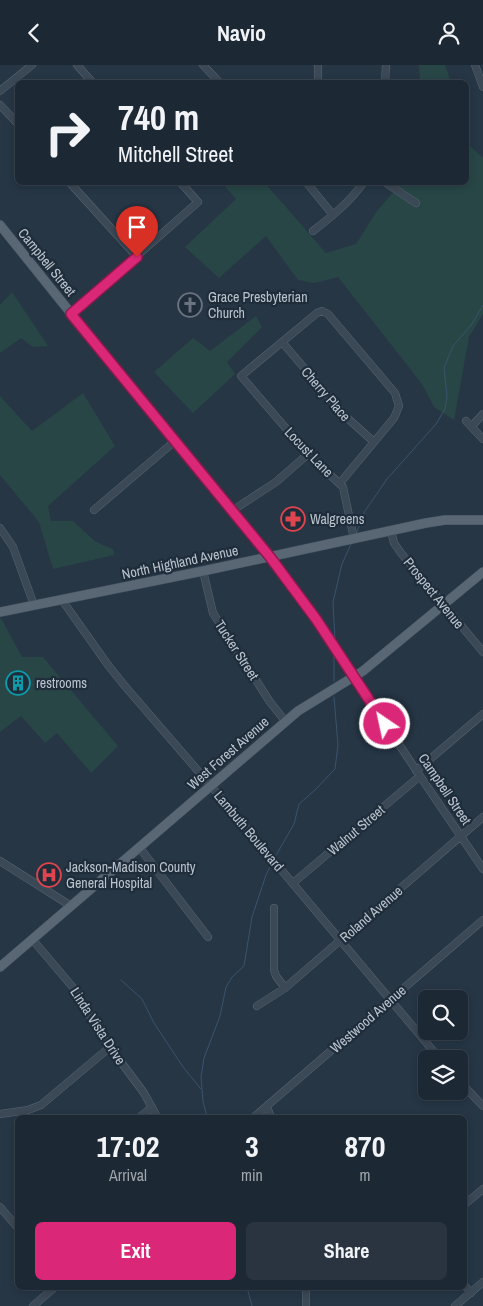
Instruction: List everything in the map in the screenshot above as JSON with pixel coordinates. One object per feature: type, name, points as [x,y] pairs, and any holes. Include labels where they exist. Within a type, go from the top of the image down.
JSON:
[{"type":"main road","name":"Campbell Street","points":[[0,225],[270,557]]},
{"type":"main road","name":"North Highland Avenue","points":[[0,612],[445,520],[481,522]]},
{"type":"main road","name":"West Forest Avenue","points":[[0,967],[309,703],[354,678],[483,572]]},
{"type":"street","points":[[0,91],[32,65]]},
{"type":"street","points":[[77,65],[90,80]]},
{"type":"street","points":[[203,65],[217,80]]},
{"type":"street","points":[[318,65],[318,80]]},
{"type":"street","points":[[385,80],[386,65]]},
{"type":"street","points":[[475,65],[483,87]]},
{"type":"street","points":[[0,105],[15,121]]},
{"type":"street","points":[[72,185],[137,257]]},
{"type":"street","points":[[71,314],[198,202],[183,185]]},
{"type":"street","points":[[308,185],[334,215]]},
{"type":"street","points":[[313,231],[334,215],[362,185]]},
{"type":"street","points":[[389,185],[416,203]]},
{"type":"street","points":[[282,342],[316,313],[322,311],[328,314],[398,399],[394,418],[340,483]]},
{"type":"street","name":"Locust Lane","points":[[282,342],[241,376],[308,454],[340,483],[345,492],[352,539]]},
{"type":"street","name":"Cherry Place","points":[[282,342],[344,416],[374,442]]},
{"type":"street","points":[[483,414],[469,423],[483,439]]},
{"type":"street","points":[[94,510],[175,441]]},
{"type":"street","points":[[233,510],[276,482],[308,454]]},
{"type":"street","points":[[0,528],[13,547],[34,605]]},
{"type":"street","name":"Prospect Avenue","points":[[391,531],[394,543],[401,553],[483,652]]},
{"type":"street","name":"Campbell Street","points":[[270,557],[311,612],[483,869]]},
{"type":"street","name":"Tucker Street","points":[[203,571],[213,613],[270,702],[286,722]]},
{"type":"street","name":"Lambuth Boulevard","points":[[62,600],[124,685],[211,785],[432,1050]]},
{"type":"street","name":"Walnut Street","points":[[293,883],[483,714]]},
{"type":"street","name":"Roland Avenue","points":[[256,1006],[285,987],[483,817]]},
{"type":"street","points":[[139,847],[208,937]]},
{"type":"street","points":[[0,861],[71,906]]},
{"type":"street","points":[[274,908],[274,970],[276,976],[285,987]]},
{"type":"street","name":"Westwood Avenue","points":[[256,1115],[483,920]]},
{"type":"street","name":"Linda Vista Drive","points":[[32,939],[76,991],[110,1047],[144,1093],[156,1115]]},
{"type":"street","points":[[0,1114],[28,1110],[41,1105],[110,1047]]},
{"type":"street","points":[[468,1090],[483,1106]]},
{"type":"street","points":[[142,1115],[152,1107]]},
{"type":"street","points":[[266,1107],[270,1115]]},
{"type":"street","points":[[467,1202],[483,1189]]},
{"type":"street","points":[[0,1207],[15,1223]]},
{"type":"street","points":[[455,1306],[483,1283]]},
{"type":"street","points":[[467,1288],[471,1293]]},
{"type":"street","points":[[33,1306],[52,1290]]},
{"type":"street","points":[[306,1290],[306,1306]]},
{"type":"green space","points":[[419,65],[445,65],[450,80],[420,80]]},
{"type":"green space","points":[[469,143],[483,158],[483,314],[469,337],[454,420],[434,407],[422,384],[338,277],[314,283],[298,280],[266,236],[219,278],[185,247],[236,199],[224,185],[267,185],[326,253],[356,244],[377,211],[399,185],[469,185]]},
{"type":"green space","points":[[12,292],[48,346],[33,347],[21,338],[0,353],[0,305]]},
{"type":"green space","points":[[256,316],[262,327],[227,362],[235,374],[193,413],[154,372],[193,338],[210,351]]},
{"type":"green space","points":[[83,393],[115,446],[48,506],[51,521],[73,521],[96,542],[113,549],[114,555],[53,569],[39,522],[0,475],[0,396],[32,431]]},
{"type":"green space","points":[[1,618],[22,657],[43,657],[118,746],[91,773],[57,733],[45,743],[21,716],[0,732]]},
{"type":"waterway","points":[[356,534],[365,511],[387,479],[436,424],[445,409],[447,396],[444,368],[453,346],[472,324],[483,305]]},
{"type":"waterway","points":[[335,642],[333,602],[342,564],[351,544]]},
{"type":"waterway","points":[[334,651],[334,681]]},
{"type":"waterway","points":[[275,857],[294,824],[299,804],[335,769],[338,745],[334,697]]},
{"type":"waterway","points":[[206,1115],[201,1077],[204,1058],[220,1016],[226,987],[232,977],[244,966],[252,917],[272,863]]},
{"type":"waterway","points":[[121,980],[142,999],[154,1023],[183,1067],[201,1089]]},
{"type":"waterway","points":[[248,1290],[252,1306]]},
{"type":"place","name":"Grace Presbyterian Church","points":[[190,305]]},
{"type":"place","name":"Walgreens","points":[[293,519]]},
{"type":"place","name":"restrooms","points":[[18,683]]},
{"type":"place","name":"Jackson-Madison County General Hospital","points":[[49,875]]},
{"type":"route","points":[[137,257],[71,314],[233,510],[300,596],[385,724]]}]
